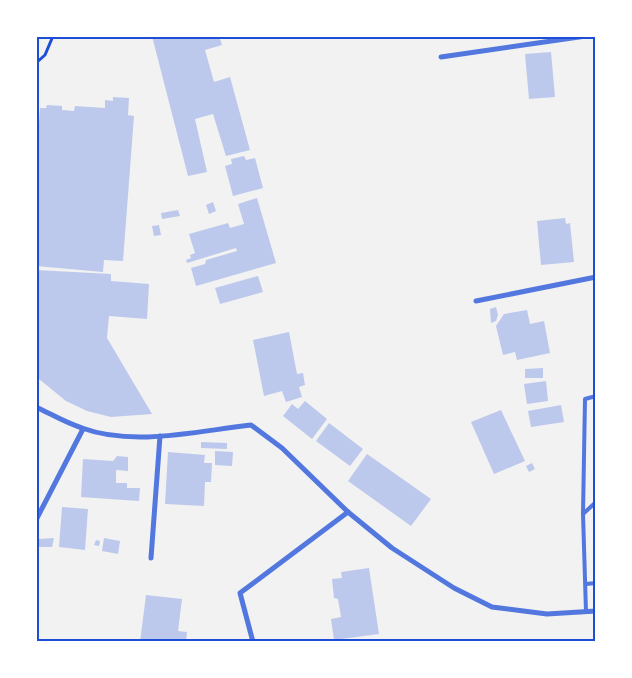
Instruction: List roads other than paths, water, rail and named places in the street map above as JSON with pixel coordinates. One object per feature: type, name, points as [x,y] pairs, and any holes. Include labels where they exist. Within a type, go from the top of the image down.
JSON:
[{"type":"street","points":[[441,57],[586,36]]},
{"type":"street","points":[[476,301],[596,276]]},
{"type":"street","points":[[36,407],[82,429],[120,437],[160,436],[251,425],[282,448],[348,512],[392,548],[454,588],[492,607],[547,614],[596,611]]},
{"type":"street","points":[[36,520],[82,429]]},
{"type":"street","points":[[151,558],[160,436]]},
{"type":"street","points":[[253,642],[240,593],[348,512]]},
{"type":"lane","points":[[586,612],[583,514],[584,399],[596,396]]},
{"type":"lane","points":[[583,514],[596,502]]},
{"type":"lane","points":[[586,584],[596,583]]}]
